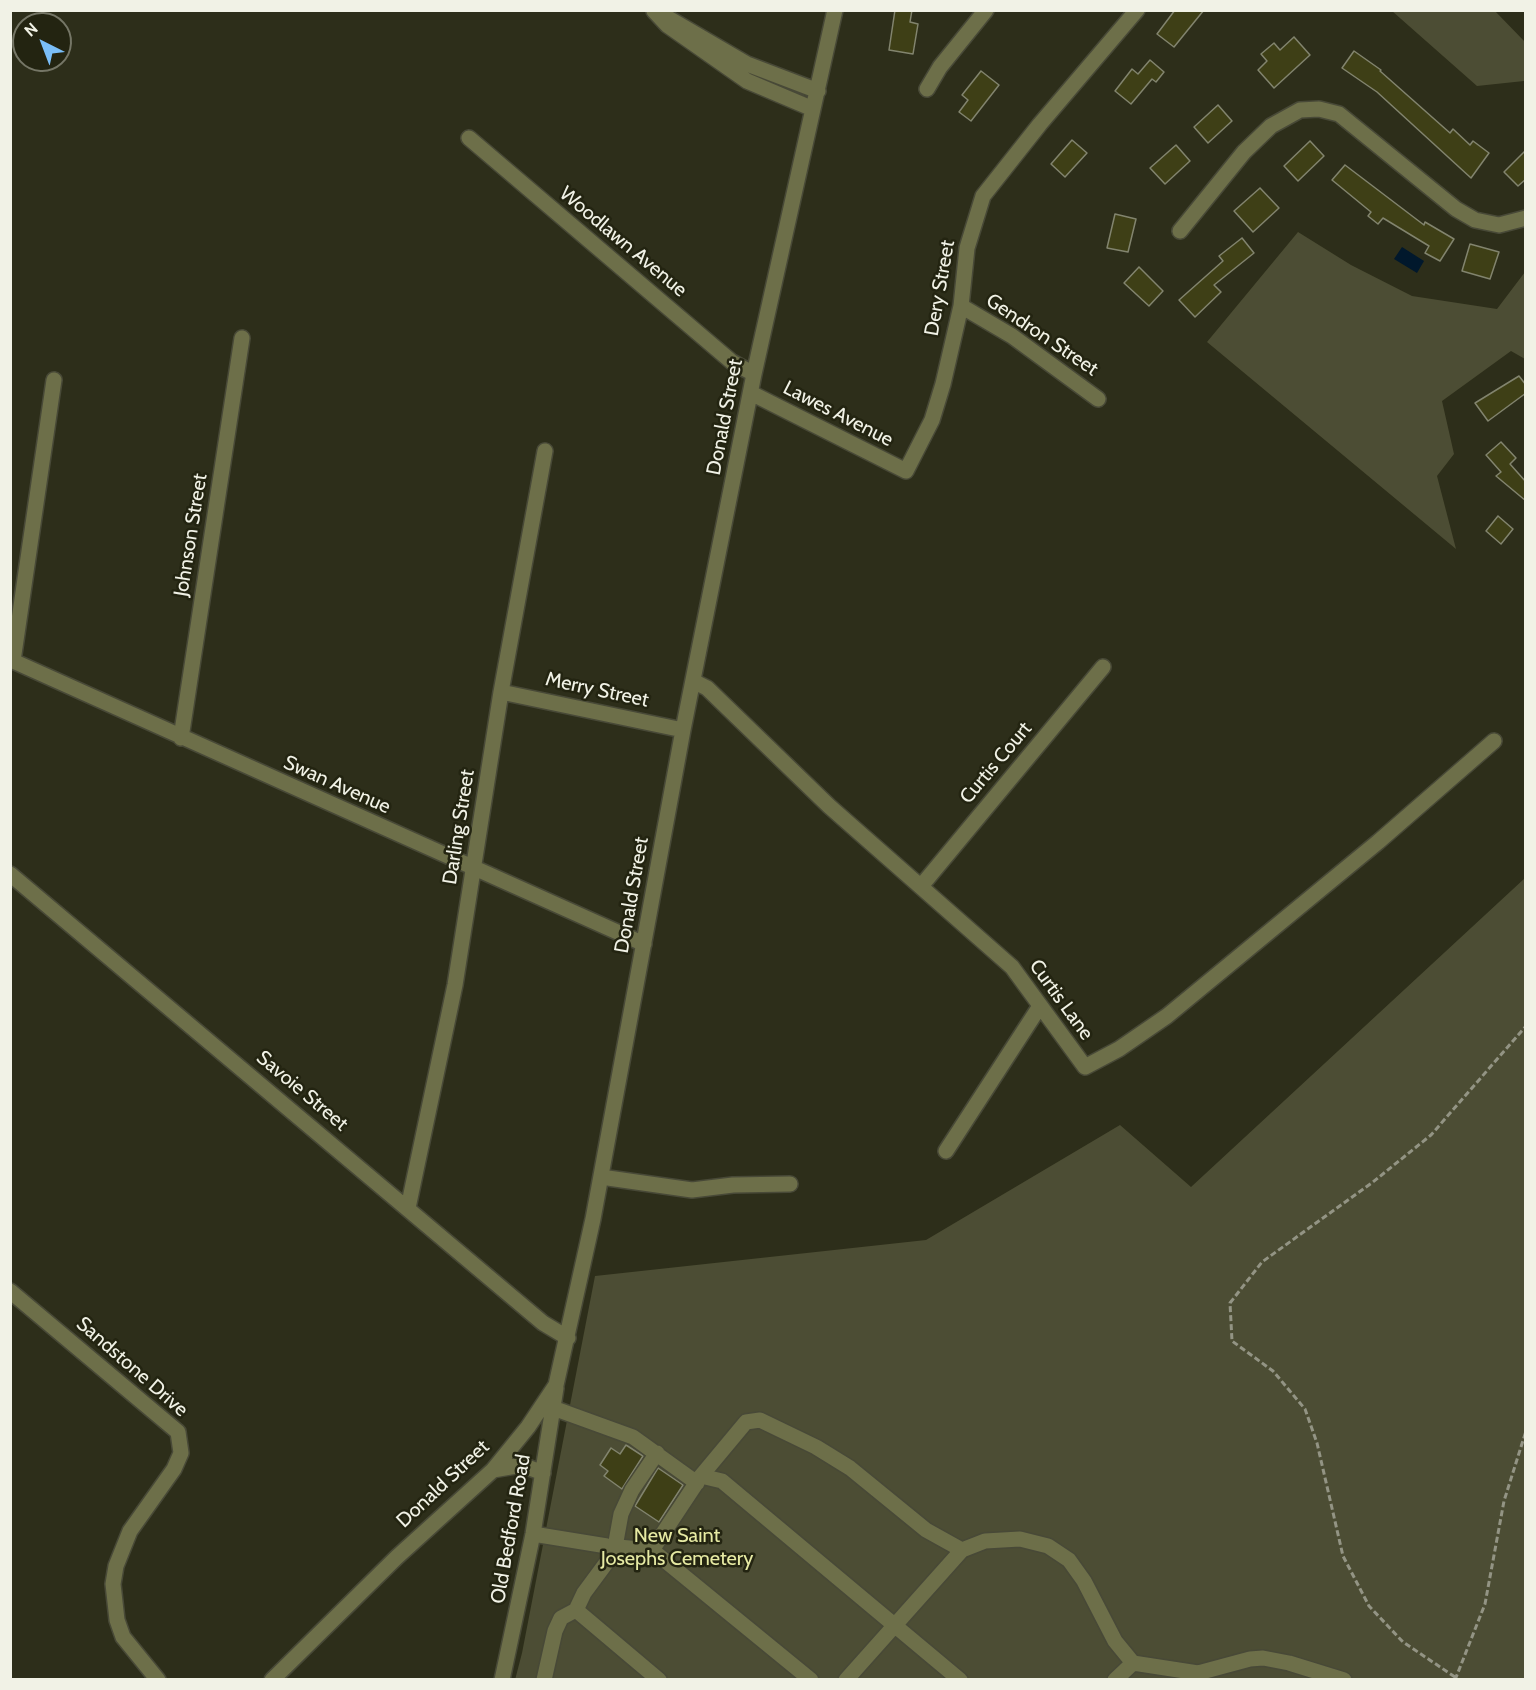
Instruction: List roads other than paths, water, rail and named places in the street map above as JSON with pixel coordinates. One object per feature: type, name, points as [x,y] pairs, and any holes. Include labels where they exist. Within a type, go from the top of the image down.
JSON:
[{"type":"street","name":"Donald Street","points":[[272,1680],[397,1557],[493,1470],[528,1427],[556,1384],[568,1338],[601,1177],[683,730],[754,374],[836,10]]},
{"type":"street","points":[[927,89],[940,67],[986,10]]},
{"type":"street","name":"Dery Street","points":[[906,471],[932,420],[944,384],[961,306],[967,248],[983,196],[1040,124],[1137,10]]},
{"type":"street","points":[[653,11],[672,17],[747,64],[818,91]]},
{"type":"street","points":[[653,11],[667,26],[747,81],[813,109]]},
{"type":"street","points":[[1180,231],[1244,152],[1270,126],[1300,110],[1339,114],[1456,209],[1475,220],[1499,225],[1526,218]]},
{"type":"street","name":"Woodlawn Avenue","points":[[469,138],[732,362],[754,374]]},
{"type":"street","name":"Gendron Street","points":[[961,306],[1012,336],[1098,399]]},
{"type":"street","name":"Johnson Street","points":[[181,738],[242,338]]},
{"type":"street","name":"Swan Avenue","points":[[54,380],[13,661],[644,944]]},
{"type":"street","name":"Lawes Avenue","points":[[751,393],[906,471]]},
{"type":"street","name":"Darling Street","points":[[408,1208],[455,985],[501,692],[545,451]]},
{"type":"street","name":"Curtis Court","points":[[922,885],[1103,667]]},
{"type":"street","name":"Curtis Lane","points":[[693,681],[707,688],[829,806],[922,885],[1012,967],[1085,1067],[1119,1049],[1167,1016],[1494,741]]},
{"type":"street","name":"Merry Street","points":[[501,692],[683,730]]},
{"type":"street","name":"Savoie Street","points":[[10,874],[543,1323],[568,1338]]},
{"type":"street","points":[[946,1151],[1040,1006]]},
{"type":"street","points":[[601,1177],[692,1190],[734,1185],[790,1184]]},
{"type":"street","name":"Sandstone Drive","points":[[10,1291],[178,1432],[181,1453],[174,1469],[130,1531],[116,1566],[113,1584],[117,1620],[123,1637],[158,1680]]},
{"type":"street","name":"Old Bedford Road","points":[[504,1678],[533,1534],[556,1384]]},
{"type":"street","points":[[553,1408],[633,1437],[699,1479],[722,1481],[960,1680]]},
{"type":"street","points":[[652,1550],[699,1479],[746,1422],[760,1420],[816,1447],[850,1468],[926,1530],[962,1550]]},
{"type":"street","points":[[544,1680],[555,1631],[561,1618],[576,1610],[584,1593],[616,1547],[621,1514],[628,1498],[657,1453]]},
{"type":"street","points":[[493,1470],[511,1465],[522,1465],[543,1473]]},
{"type":"street","points":[[533,1534],[616,1547],[652,1550],[811,1680]]},
{"type":"street","points":[[846,1680],[962,1550],[985,1541],[1020,1539],[1048,1546],[1069,1560],[1084,1581],[1114,1641],[1133,1663],[1198,1673],[1250,1659],[1263,1658],[1344,1680]]},
{"type":"street","points":[[576,1610],[659,1680]]},
{"type":"street","points":[[1115,1680],[1133,1663]]},
{"type":"water","points":[[1402,247],[1424,261],[1417,273],[1394,259]]},
{"type":"park label","name":"New Saint Josephs Cemetery","points":[[677,1548]]}]
